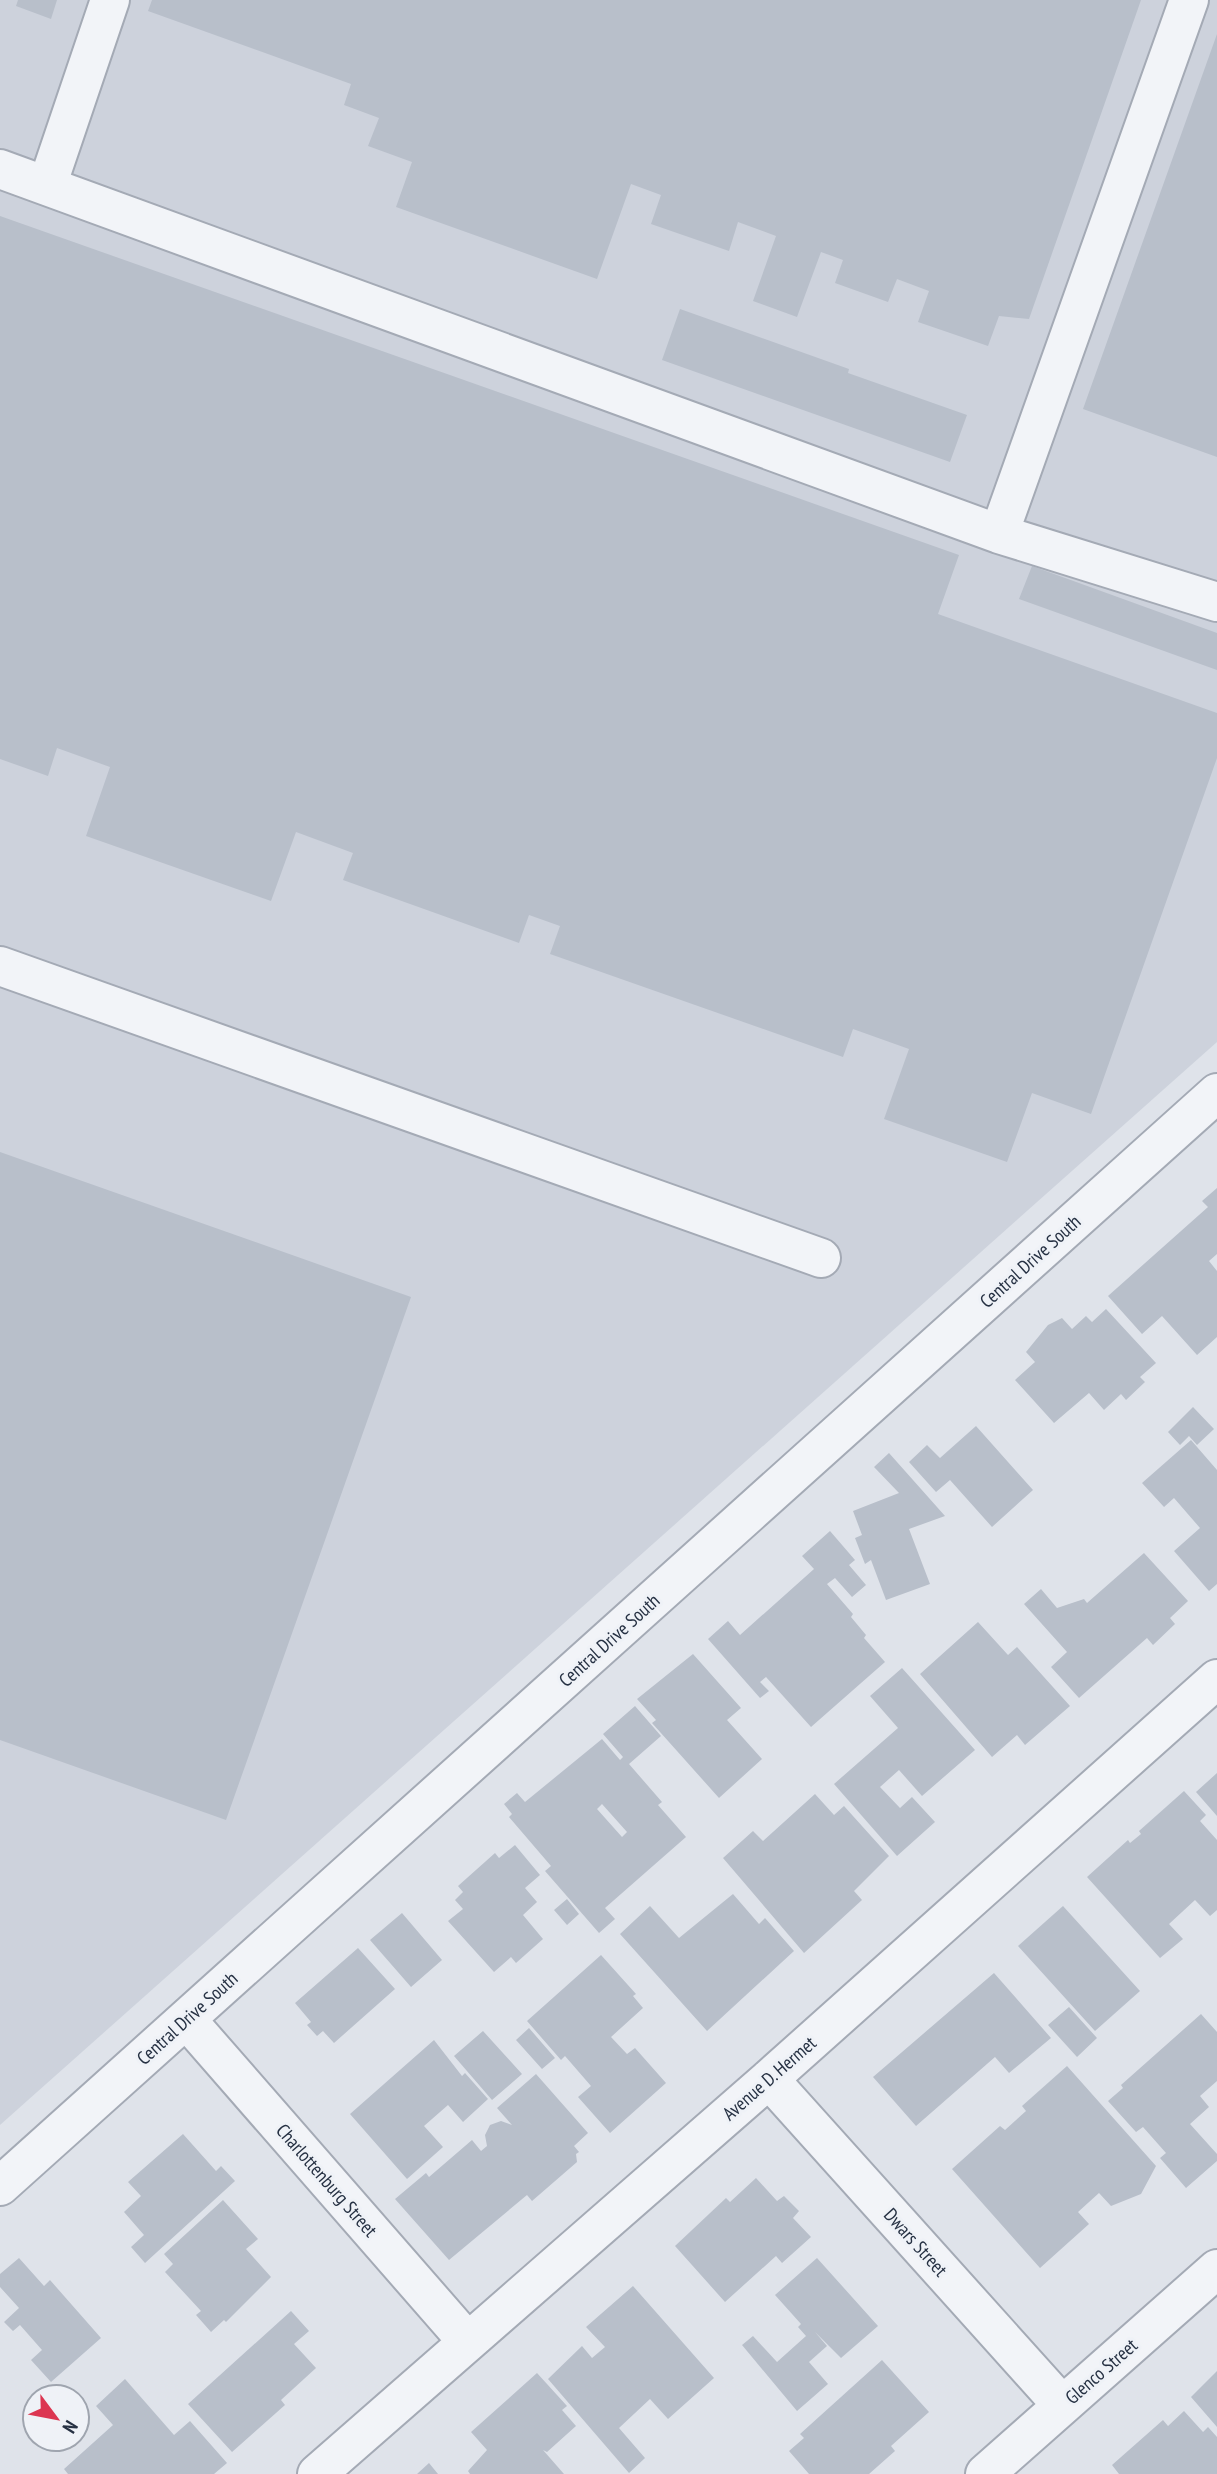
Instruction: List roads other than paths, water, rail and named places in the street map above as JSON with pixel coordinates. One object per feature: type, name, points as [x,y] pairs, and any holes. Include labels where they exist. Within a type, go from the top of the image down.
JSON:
[{"type":"street","points":[[47,186],[110,0]]},
{"type":"street","points":[[999,534],[1189,0]]},
{"type":"street","points":[[0,169],[999,534],[1217,601]]},
{"type":"street","points":[[0,966],[821,1258]]},
{"type":"street","name":"Central Drive South","points":[[0,2186],[1217,1093]]},
{"type":"street","name":"Avenue D. Hermet","points":[[317,2474],[769,2079],[1217,1679]]},
{"type":"street","name":"Charlottenburg Street","points":[[186,2019],[467,2341]]},
{"type":"street","name":"Dwars Street","points":[[769,2079],[1062,2405]]},
{"type":"street","name":"Glenco Street","points":[[985,2474],[1217,2269]]}]
